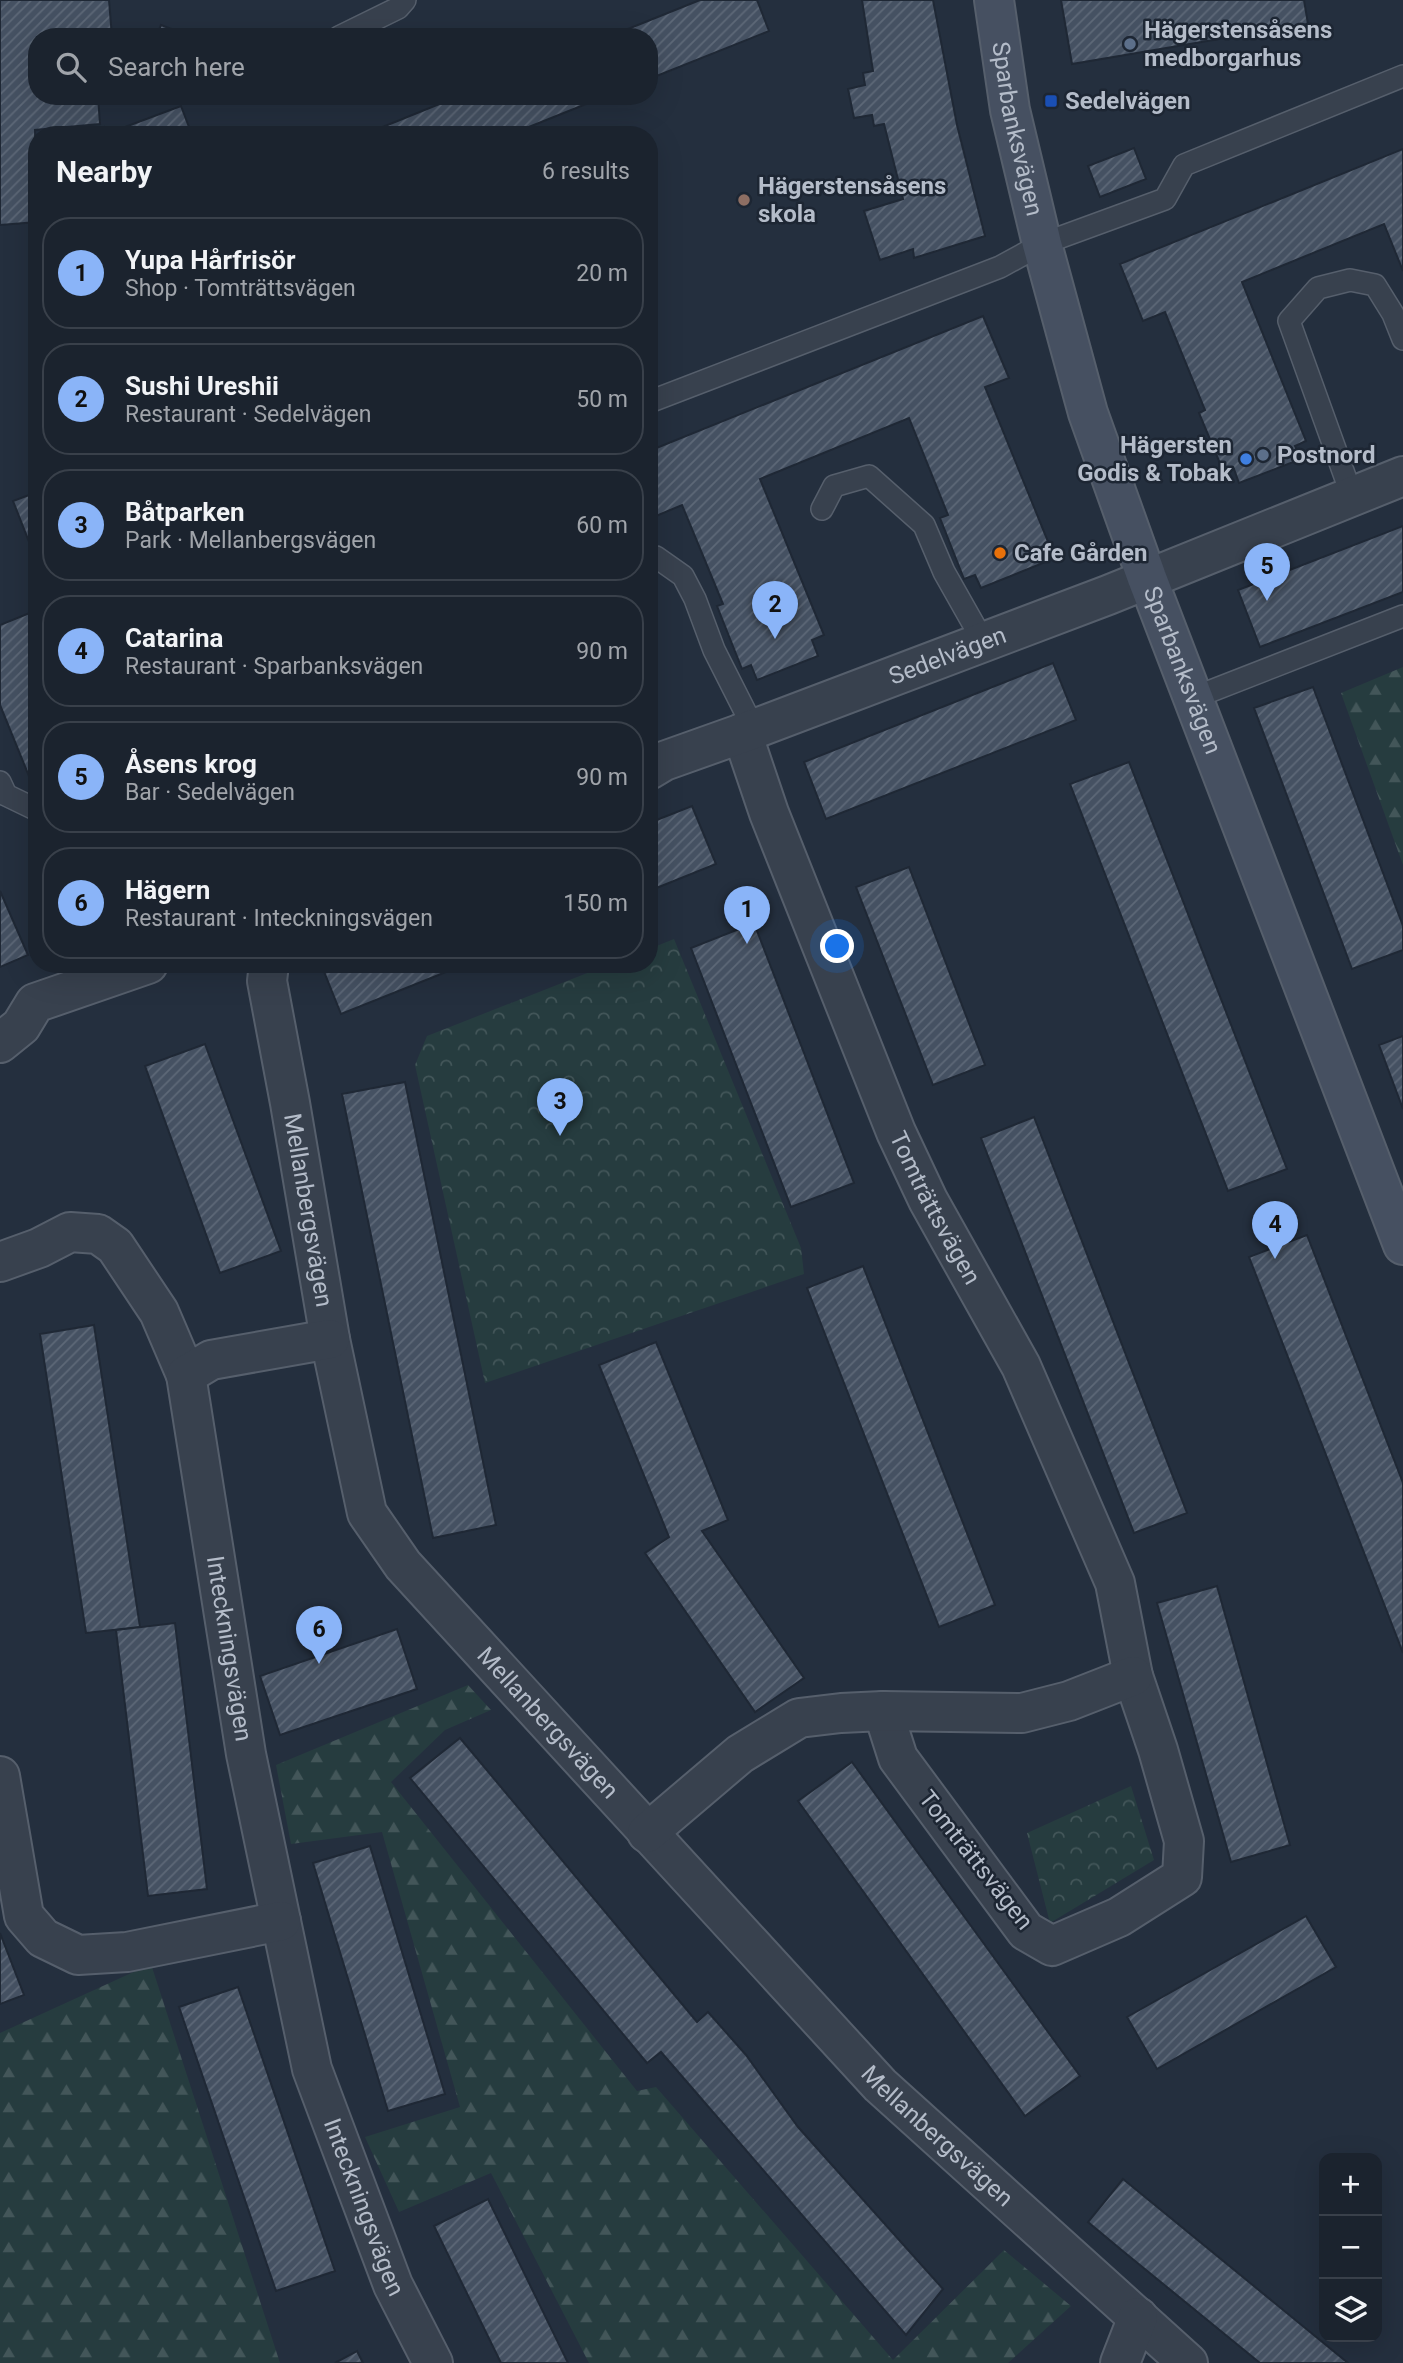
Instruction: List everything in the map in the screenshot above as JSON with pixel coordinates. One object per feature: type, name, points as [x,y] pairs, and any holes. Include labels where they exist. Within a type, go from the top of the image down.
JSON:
[{"type":"street","name":"Sparbanksvägen","points":[[994,0],[1010,110],[1042,244],[1088,413],[1147,579],[1403,1245]]},
{"type":"street","name":"Sedelvägen","points":[[658,764],[1147,579],[1403,476]]},
{"type":"street","name":"Tomträttsvägen","points":[[748,731],[769,813],[896,1132],[928,1200],[1021,1366],[1115,1583],[1133,1676],[1184,1841],[1182,1877],[1119,1917],[1052,1946],[1026,1931],[898,1758],[883,1712]]},
{"type":"street","points":[[0,1043],[21,1026],[35,1003],[122,973]]},
{"type":"street","name":"Mellanbergsvägen","points":[[268,973],[267,981],[330,1339],[367,1513],[403,1565],[880,2085],[1188,2363]]},
{"type":"street","name":"Inteckningsvägen","points":[[0,1262],[39,1248],[70,1232],[98,1234],[115,1246],[159,1312],[186,1375],[246,1754],[312,2069],[393,2285],[433,2363]]},
{"type":"street","points":[[186,1375],[211,1360],[330,1339]]},
{"type":"street","points":[[647,1833],[740,1754],[799,1718],[883,1712],[1022,1713],[1069,1701],[1133,1676]]},
{"type":"street","points":[[0,1776],[24,1916],[43,1938],[78,1955],[127,1952],[281,1921]]},
{"type":"street","points":[[1120,2363],[1138,2317]]},
{"type":"lane","points":[[357,28],[398,8],[405,0]]},
{"type":"lane","points":[[658,399],[1000,267],[1042,244],[1165,199],[1184,164],[1403,76]]},
{"type":"lane","points":[[1352,496],[1289,321],[1318,288],[1350,281],[1375,285],[1393,314],[1403,339]]},
{"type":"lane","points":[[822,509],[834,486],[869,476],[924,525],[944,572],[983,641]]},
{"type":"lane","points":[[658,558],[683,576],[695,599],[748,731]]},
{"type":"lane","points":[[1193,698],[1403,615]]},
{"type":"lane","points":[[0,782],[5,795],[28,806]]},
{"type":"green space","points":[[1403,667],[1403,865],[1341,693]]},
{"type":"green space","points":[[674,939],[801,1248],[804,1274],[485,1383],[415,1065],[427,1036],[587,973],[658,973],[658,945]]},
{"type":"green space","points":[[468,1685],[491,1710],[445,1730],[391,1782],[637,2091],[656,2087],[893,2360],[1004,2250],[1071,2306],[1008,2363],[589,2363],[491,2173],[399,2212],[365,2137],[460,2107],[382,1832],[291,1844],[276,1765]]},
{"type":"green space","points":[[1131,1786],[1154,1860],[1050,1923],[1027,1833]]},
{"type":"green space","points":[[151,1964],[280,2363],[0,2363],[0,2033]]},
{"type":"building","points":[[0,0],[109,0],[111,28],[28,28],[28,105],[99,105],[100,124],[28,126],[28,223],[0,225]]},
{"type":"building","points":[[700,0],[757,0],[769,31],[658,75],[658,28],[630,28]]},
{"type":"building","points":[[862,0],[933,0],[957,125],[985,236],[914,258],[913,249],[880,260],[864,211],[903,199],[884,124],[874,126],[872,115],[854,118],[848,89],[865,85],[863,73],[873,71]]},
{"type":"building","name":"Hägerstensåsens medborgarhus","points":[[1061,0],[1304,0],[1308,24],[1072,64]]},
{"type":"building","points":[[437,105],[584,105],[531,126],[385,126]]},
{"type":"building","points":[[181,106],[189,126],[128,126]]},
{"type":"building","points":[[1134,148],[1146,179],[1100,197],[1088,166]]},
{"type":"building","points":[[1403,149],[1403,271],[1384,224],[1242,282],[1306,441],[1295,446],[1301,459],[1239,483],[1234,469],[1224,473],[1199,413],[1205,410],[1165,312],[1143,321],[1120,264]]},
{"type":"building","points":[[983,316],[1009,378],[985,387],[1049,544],[1037,549],[1043,563],[981,588],[975,575],[964,579],[940,518],[948,515],[909,418],[760,479],[824,635],[812,640],[818,656],[757,680],[751,665],[742,669],[717,606],[723,604],[682,505],[658,515],[658,447]]},
{"type":"building","points":[[28,495],[28,539],[13,501]]},
{"type":"building","points":[[1403,526],[1403,592],[1260,647],[1238,590]]},
{"type":"building","points":[[28,614],[28,774],[0,705],[0,625]]},
{"type":"building","points":[[1053,663],[1076,720],[826,819],[804,762]]},
{"type":"building","points":[[1313,687],[1403,926],[1403,950],[1352,969],[1254,708]]},
{"type":"building","points":[[1129,762],[1287,1169],[1228,1191],[1070,784]]},
{"type":"building","points":[[692,806],[716,864],[658,887],[658,819]]},
{"type":"building","points":[[909,867],[985,1065],[933,1085],[856,887]]},
{"type":"building","points":[[0,891],[28,955],[0,967]]},
{"type":"building","points":[[754,923],[854,1183],[791,1207],[691,948]]},
{"type":"building","points":[[325,973],[444,973],[341,1014]]},
{"type":"building","points":[[1403,1036],[1403,1109],[1379,1045]]},
{"type":"building","points":[[205,1044],[281,1251],[220,1273],[145,1066]]},
{"type":"building","points":[[405,1082],[496,1525],[433,1538],[342,1094]]},
{"type":"building","points":[[1034,1117],[1187,1513],[1134,1533],[981,1138]]},
{"type":"building","points":[[1307,1235],[1403,1483],[1403,1653],[1249,1257]]},
{"type":"building","points":[[863,1266],[995,1605],[939,1627],[807,1288]]},
{"type":"building","points":[[94,1325],[140,1627],[86,1633],[40,1334]]},
{"type":"building","points":[[656,1342],[728,1520],[702,1531],[804,1678],[755,1712],[645,1553],[669,1537],[599,1365]]},
{"type":"building","points":[[1217,1586],[1290,1845],[1231,1862],[1157,1603]]},
{"type":"building","points":[[175,1623],[207,1889],[148,1896],[116,1630]]},
{"type":"building","points":[[397,1629],[417,1689],[280,1735],[260,1676]]},
{"type":"building","points":[[460,1738],[697,2022],[708,2012],[746,2055],[798,2127],[943,2289],[906,2335],[661,2052],[647,2063],[410,1778]]},
{"type":"building","points":[[852,1762],[1080,2076],[1025,2116],[798,1801]]},
{"type":"building","points":[[370,1846],[445,2094],[388,2111],[313,1863]]},
{"type":"building","points":[[1306,1916],[1336,1967],[1157,2069],[1127,2017]]},
{"type":"building","points":[[0,1933],[24,1995],[0,2004]]},
{"type":"building","points":[[238,1987],[335,2271],[276,2291],[179,2007]]},
{"type":"building","points":[[1123,2179],[1319,2342],[1348,2363],[1260,2363],[1088,2222]]},
{"type":"building","points":[[488,2199],[568,2363],[501,2363],[434,2226]]},
{"type":"building","points":[[357,2351],[363,2363],[335,2363]]},
{"type":"place","name":"Hägerstensåsens medborgarhus","points":[[1130,44]]},
{"type":"place","name":"Sedelvägen","points":[[1051,101]]},
{"type":"place","name":"Hägerstensåsens skola","points":[[744,200]]},
{"type":"place","name":"Postnord","points":[[1263,455]]},
{"type":"place","name":"Hägersten Godis & Tobak","points":[[1246,459]]},
{"type":"place","name":"Cafe Gården","points":[[1000,553]]},
{"type":"place","name":"Åsens krog","points":[[1267,601]]},
{"type":"place","name":"Sushi Ureshii","points":[[775,639]]},
{"type":"place","name":"Yupa Hårfrisör","points":[[747,944]]},
{"type":"place","name":"Båtparken","points":[[560,1136]]},
{"type":"place","name":"Catarina","points":[[1275,1259]]},
{"type":"place","name":"Hägern","points":[[319,1664]]}]
